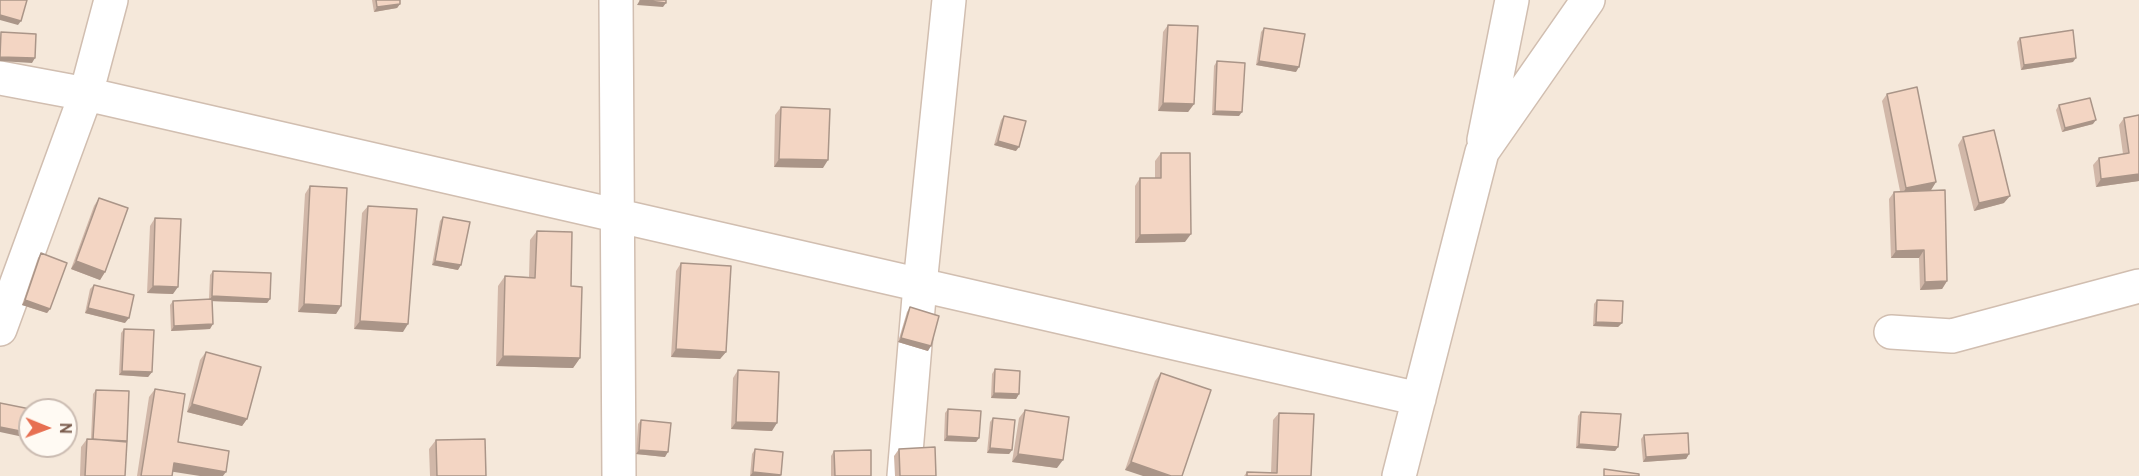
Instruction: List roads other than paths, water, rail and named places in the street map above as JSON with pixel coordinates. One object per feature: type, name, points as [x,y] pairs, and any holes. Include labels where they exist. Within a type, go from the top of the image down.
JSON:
[{"type":"street","points":[[0,329],[86,94],[111,0]]},
{"type":"street","points":[[616,0],[619,476]]},
{"type":"street","points":[[904,476],[920,285],[949,0]]},
{"type":"street","points":[[1399,476],[1482,152],[1512,0]]},
{"type":"street","points":[[1482,152],[1588,0]]},
{"type":"street","points":[[0,78],[86,94],[1419,399]]},
{"type":"street","points":[[1891,332],[1952,336],[2139,286]]}]
